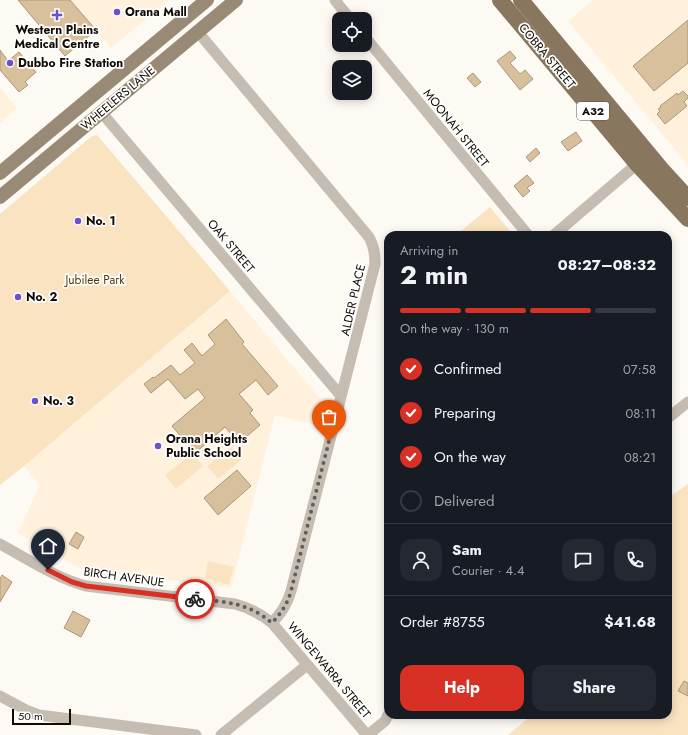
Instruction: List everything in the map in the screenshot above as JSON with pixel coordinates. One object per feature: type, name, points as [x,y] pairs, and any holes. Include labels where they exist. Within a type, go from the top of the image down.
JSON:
[{"type":"highway","name":"COBRA STREET","points":[[500,0],[637,164],[688,219]]},
{"type":"highway","name":"COBRA STREET","points":[[521,0],[688,198]]},
{"type":"main road","name":"WHEELERS LANE","points":[[0,173],[207,0]]},
{"type":"main road","name":"WHEELERS LANE","points":[[0,197],[236,0]]},
{"type":"street","points":[[335,0],[344,12]]},
{"type":"street","name":"ALDER PLACE","points":[[198,32],[369,236],[375,254],[375,264],[356,342],[288,601],[282,612],[272,623]]},
{"type":"street","name":"MOONAH STREET","points":[[372,46],[525,231]]},
{"type":"street","name":"OAK STREET","points":[[102,113],[341,396]]},
{"type":"street","points":[[559,231],[637,164],[643,146]]},
{"type":"street","points":[[672,415],[688,402]]},
{"type":"street","name":"BIRCH AVENUE","points":[[0,544],[72,582],[86,586],[235,604],[250,608],[261,614],[272,623]]},
{"type":"street","name":"WINGEWARRA STREET","points":[[272,623],[368,735]]},
{"type":"street","points":[[221,735],[307,665]]},
{"type":"street","points":[[0,696],[28,711],[39,715],[196,735]]},
{"type":"street","points":[[368,735],[386,719]]},
{"type":"shaded area","name":"Orana Mall","points":[[70,0],[169,0],[111,48]]},
{"type":"shaded area","points":[[593,0],[688,0],[688,165],[568,21]]},
{"type":"shaded area","points":[[0,88],[17,108],[0,123]]},
{"type":"shaded area","name":"Orana Heights Public School","points":[[230,291],[322,401],[316,425],[275,415],[231,588],[81,569],[18,533],[40,485],[24,466]]},
{"type":"green space","name":"Jubilee Park","points":[[97,135],[230,291],[0,485],[0,214],[92,136]]},
{"type":"green space","points":[[490,207],[510,231],[461,231]]},
{"type":"green space","points":[[231,447],[241,460],[218,479],[207,466]]},
{"type":"green space","points":[[192,453],[203,466],[176,489],[165,475]]},
{"type":"green space","points":[[688,484],[688,735],[508,735],[527,719],[672,719],[672,495]]},
{"type":"green space","points":[[208,561],[234,567],[229,585],[205,578]]},
{"type":"building","name":"Western Plains Medical Centre","points":[[18,0],[70,0],[96,30],[65,56]]},
{"type":"building","points":[[688,20],[688,63],[654,91],[633,66]]},
{"type":"building","points":[[0,50],[8,61],[19,52],[36,72],[25,82],[28,85],[19,92],[0,70]]},
{"type":"building","points":[[510,51],[516,58],[510,63],[520,74],[525,70],[533,79],[520,90],[497,61]]},
{"type":"building","points":[[473,73],[481,82],[475,87],[467,78]]},
{"type":"building","points":[[683,91],[688,96],[684,102],[687,106],[665,124],[657,114],[660,111],[658,109],[677,93],[678,95]]},
{"type":"building","points":[[576,132],[582,141],[568,151],[561,142]]},
{"type":"building","points":[[536,148],[540,153],[530,162],[526,157]]},
{"type":"building","points":[[527,175],[534,183],[527,188],[530,191],[523,197],[514,186]]},
{"type":"building","points":[[226,319],[244,342],[242,344],[278,386],[268,395],[256,380],[239,394],[253,410],[250,413],[260,425],[239,443],[225,427],[195,453],[172,426],[205,398],[198,389],[185,399],[168,379],[151,393],[144,384],[171,365],[180,375],[195,363],[184,350],[192,343],[202,356],[215,344],[208,335]]},
{"type":"building","points":[[237,470],[251,486],[218,515],[204,498]]},
{"type":"building","points":[[76,532],[84,537],[78,549],[69,544]]},
{"type":"building","points":[[2,575],[12,582],[0,602],[0,579]]},
{"type":"building","points":[[73,611],[90,620],[81,637],[64,628]]},
{"type":"building","points":[[684,681],[688,683],[688,696],[678,691]]},
{"type":"way so far","points":[[195,599],[235,604],[250,608],[261,614],[272,623],[282,612],[291,591],[329,441]]},
{"type":"place","name":"Orana Mall","points":[[117,12]]},
{"type":"place","name":"Western Plains Medical Centre","points":[[57,15]]},
{"type":"place","name":"Dubbo Fire Station","points":[[10,63]]},
{"type":"place","name":"No. 1","points":[[78,221]]},
{"type":"place","name":"No. 2","points":[[18,297]]},
{"type":"place","name":"No. 3","points":[[35,401]]},
{"type":"place","name":"Orana Heights Public School","points":[[158,446]]},
{"type":"route","points":[[48,570],[72,582],[86,586],[195,599]]}]
